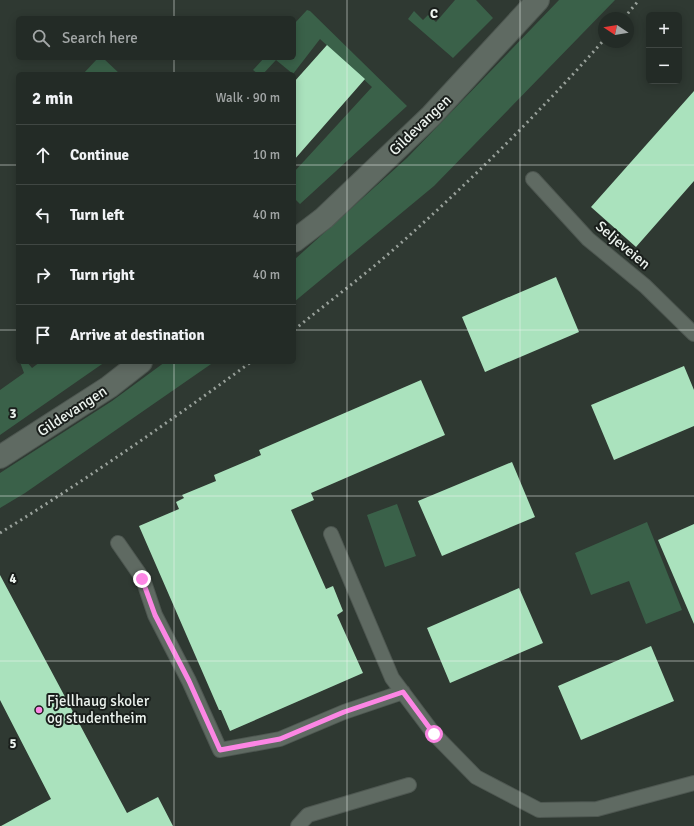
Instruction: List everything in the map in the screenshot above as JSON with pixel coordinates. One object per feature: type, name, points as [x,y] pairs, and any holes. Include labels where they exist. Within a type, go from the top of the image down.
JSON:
[{"type":"street","name":"Gildevangen","points":[[296,239],[324,218],[431,116],[538,0]]},
{"type":"street","name":"Gildevangen","points":[[0,457],[109,387],[139,364]]},
{"type":"lane","name":"Seljeveien","points":[[533,179],[588,239],[645,286],[694,334]]},
{"type":"lane","points":[[331,534],[392,678],[434,734],[476,777],[539,810],[598,809],[694,783]]},
{"type":"lane","points":[[118,543],[142,579],[155,615],[189,681],[220,750],[280,739],[344,712],[403,692]]},
{"type":"lane","points":[[298,826],[308,815],[409,785]]},
{"type":"green space","points":[[455,0],[476,0],[493,18],[453,58],[408,19],[414,11],[423,20],[428,15],[436,22]]},
{"type":"green space","points":[[559,0],[615,0],[603,12],[598,12],[598,17],[434,186],[296,300],[296,258],[407,158]]},
{"type":"green space","points":[[307,10],[310,11],[407,106],[300,204],[296,200],[296,170],[372,87],[320,39],[295,72],[291,72],[276,60],[296,60],[296,22]]},
{"type":"green space","points":[[96,60],[105,60],[118,72],[85,72]]},
{"type":"green space","points":[[262,60],[276,60],[265,72],[256,72],[253,70]]},
{"type":"green space","points":[[21,364],[29,364],[32,368],[37,364],[102,364],[0,435],[0,390],[24,373]]},
{"type":"green space","points":[[162,364],[211,364],[25,493],[0,508],[0,473],[112,401]]},
{"type":"green space","points":[[397,504],[416,556],[385,567],[367,515]]},
{"type":"green space","points":[[647,522],[682,610],[646,624],[629,581],[591,595],[575,553]]},
{"type":"building","points":[[327,45],[365,79],[296,158],[296,80]]},
{"type":"building","points":[[694,91],[694,181],[636,247],[591,207]]},
{"type":"building","points":[[556,277],[579,332],[485,372],[462,317]]},
{"type":"building","points":[[684,366],[694,390],[694,426],[614,460],[591,405]]},
{"type":"building","points":[[421,380],[445,435],[311,493],[314,500],[291,510],[326,589],[333,586],[343,611],[337,615],[363,673],[230,731],[221,710],[219,710],[139,526],[179,509],[176,502],[184,498],[182,495],[216,481],[214,475],[261,455],[259,450]]},
{"type":"building","points":[[512,462],[535,517],[442,556],[418,501]]},
{"type":"building","points":[[694,524],[694,624],[658,540]]},
{"type":"building","name":"Fjellhaug skoler og studentheim","points":[[0,575],[127,813],[158,797],[173,826],[1,826],[51,799],[0,700]]},
{"type":"building","points":[[519,588],[543,643],[450,683],[427,628]]},
{"type":"building","points":[[651,646],[674,701],[581,740],[558,686]]},
{"type":"railway","points":[[629,12],[639,0]]},
{"type":"railway","points":[[296,328],[381,260],[448,200],[528,122],[598,47]]},
{"type":"railway","points":[[0,533],[127,450],[248,364]]},
{"type":"place","name":"Fjellhaug skoler og studentheim","points":[[39,710]]},
{"type":"route","points":[[142,579],[155,615],[189,681],[220,750],[280,739],[344,712],[403,692],[434,734]]}]
